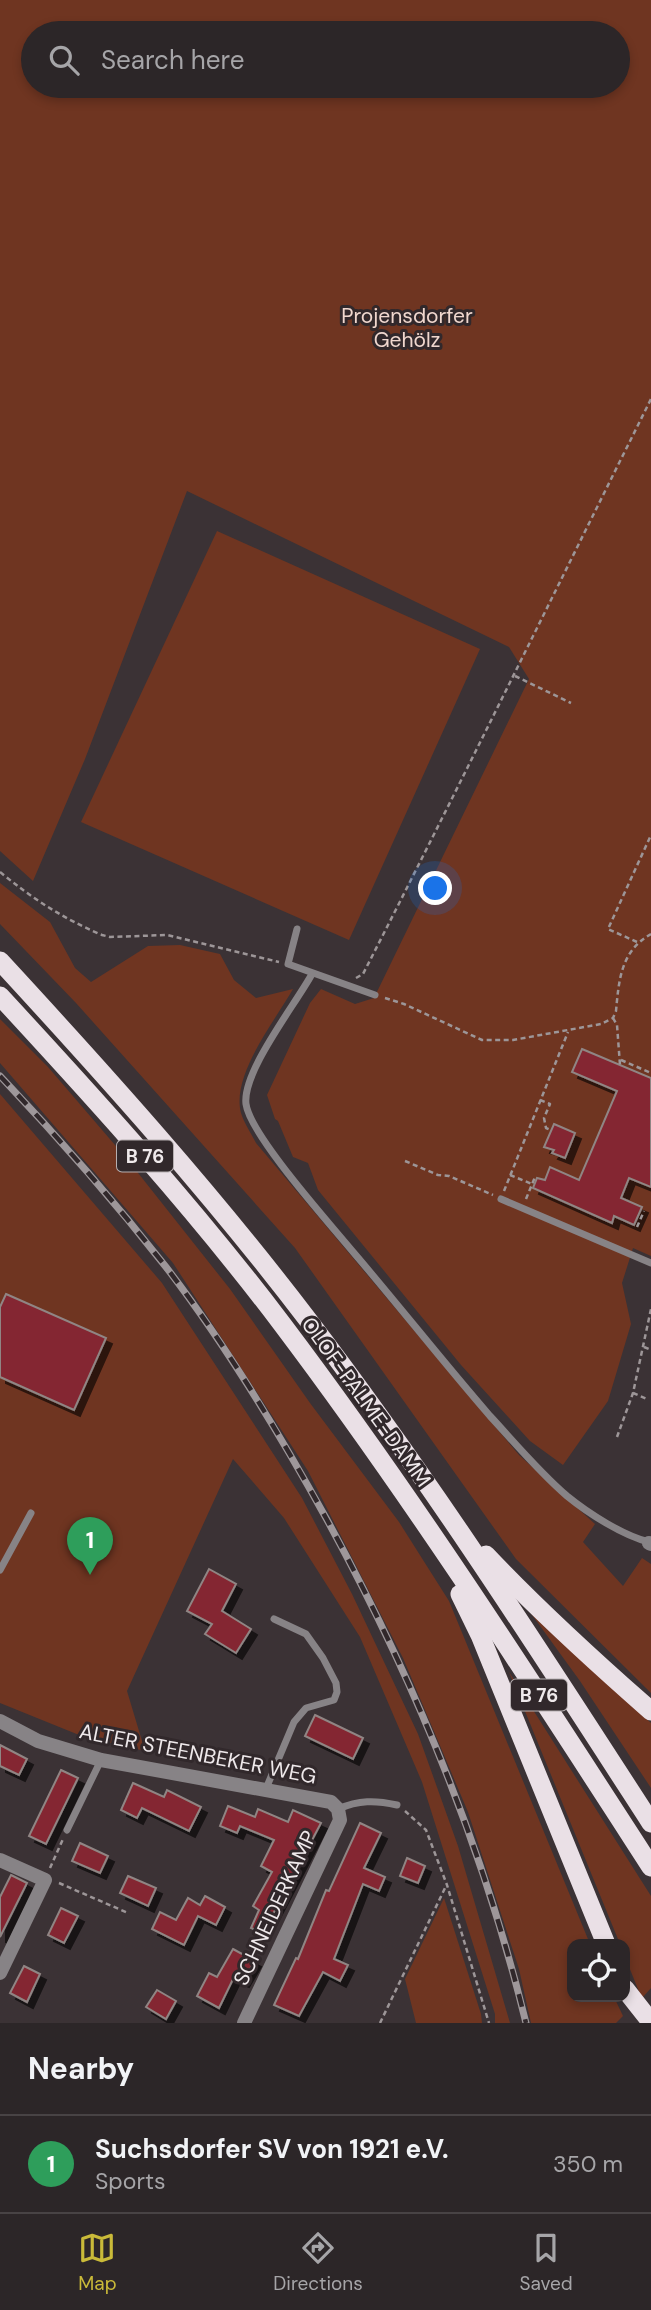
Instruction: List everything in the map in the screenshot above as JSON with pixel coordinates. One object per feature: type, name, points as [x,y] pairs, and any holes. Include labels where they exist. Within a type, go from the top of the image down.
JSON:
[{"type":"highway","name":"OLOF-PALME-DAMM","points":[[0,961],[156,1132],[309,1322],[449,1516],[651,1823]]},
{"type":"highway","name":"OLOF-PALME-DAMM","points":[[0,996],[113,1119],[281,1324],[426,1524],[651,1867]]},
{"type":"highway","points":[[449,1516],[518,1589],[651,1711]]},
{"type":"highway","points":[[426,1524],[480,1635],[604,1939]]},
{"type":"highway","points":[[630,1995],[651,2022]]},
{"type":"street","name":"ALTER STEENBEKER WEG","points":[[0,1721],[38,1741],[100,1760],[331,1802],[338,1810]]},
{"type":"street","name":"SCHNEIDERKAMP","points":[[244,2023],[340,1820],[338,1810]]},
{"type":"street","points":[[0,1860],[45,1880],[0,1973]]},
{"type":"lane","points":[[297,929],[288,964],[375,995]]},
{"type":"lane","points":[[312,974],[253,1068],[245,1096],[246,1108],[252,1122],[300,1188],[450,1370],[522,1452],[567,1496],[598,1519],[650,1542]]},
{"type":"lane","points":[[501,1199],[651,1263]]},
{"type":"lane","points":[[0,1570],[31,1513]]},
{"type":"lane","points":[[265,1791],[294,1722],[306,1708],[334,1700],[337,1692],[336,1683],[323,1658],[306,1634],[274,1619]]},
{"type":"lane","points":[[67,1830],[100,1760]]},
{"type":"lane","points":[[338,1810],[356,1802],[377,1800],[397,1805]]},
{"type":"path","points":[[344,984],[363,974],[515,676],[651,399]]},
{"type":"path","points":[[515,676],[571,703]]},
{"type":"path","points":[[637,942],[608,929],[651,835]]},
{"type":"path","points":[[0,872],[57,914],[102,935],[167,935],[288,964]]},
{"type":"path","points":[[620,1065],[617,1025],[613,1018],[627,957],[637,942],[651,934]]},
{"type":"path","points":[[375,995],[404,1004],[482,1040],[513,1040],[601,1024],[613,1018]]},
{"type":"path","points":[[405,1161],[438,1175],[449,1176],[501,1199],[569,1030]]},
{"type":"path","points":[[621,1060],[651,1073]]},
{"type":"path","points":[[540,1100],[550,1104],[544,1118],[546,1128],[551,1130]]},
{"type":"path","points":[[510,1175],[532,1184]]},
{"type":"path","points":[[522,1208],[535,1177]]},
{"type":"path","points":[[637,1227],[644,1211]]},
{"type":"path","points":[[617,1437],[633,1393],[651,1309]]},
{"type":"path","points":[[644,1348],[651,1350]]},
{"type":"path","points":[[633,1393],[647,1399]]},
{"type":"path","points":[[397,1805],[426,1830],[447,1885],[489,2023]]},
{"type":"path","points":[[67,1830],[45,1880],[64,1884],[128,1913]]},
{"type":"path","points":[[380,2023],[447,1885]]},
{"type":"green space","name":"Projensdorfer Gehölz","points":[[0,0],[651,0],[651,1256],[633,1248],[622,1283],[631,1324],[608,1401],[563,1465],[530,1441],[461,1365],[318,1190],[308,1163],[293,1157],[267,1095],[310,1003],[321,989],[355,1004],[374,998],[529,679],[509,647],[187,491],[85,759],[33,881],[0,851]]},
{"type":"green space","points":[[217,531],[480,649],[349,940],[81,822]]},
{"type":"green space","points":[[0,883],[50,922],[75,968],[91,982],[148,946],[180,945],[220,954],[234,980],[256,998],[293,989],[256,1049],[242,1082],[241,1113],[246,1124],[256,1143],[519,1455],[595,1524],[583,1542],[623,1586],[642,1558],[651,1564],[651,1693],[516,1559],[295,1248],[76,1003],[0,924]]},
{"type":"green space","points":[[0,1019],[48,1067],[127,1159],[230,1289],[310,1403],[399,1522],[449,1601],[588,1939],[567,1939],[567,2002],[616,2002],[623,2016],[616,2023],[531,2023],[519,1969],[468,1812],[403,1658],[308,1471],[173,1263],[0,1063]]},
{"type":"green space","points":[[0,1094],[162,1283],[302,1498],[352,1594],[418,1734],[458,1846],[510,2023],[495,2023],[495,2014],[422,1782],[360,1637],[284,1518],[233,1459],[127,1691],[145,1751],[84,1737],[0,1703]]},
{"type":"green space","points":[[530,1612],[651,1723],[651,1788],[580,1681]]},
{"type":"green space","points":[[509,1672],[651,1896],[651,1988],[643,1997],[630,1969],[630,1939],[618,1939]]},
{"type":"green space","points":[[444,1898],[482,2023],[416,2023],[405,1979]]},
{"type":"building","points":[[582,1049],[651,1078],[651,1187],[629,1178],[621,1198],[642,1207],[634,1225],[614,1216],[612,1223],[533,1188],[537,1178],[545,1180],[550,1167],[579,1180],[617,1091],[572,1072]]},
{"type":"building","points":[[554,1124],[575,1133],[565,1158],[544,1147]]},
{"type":"building","points":[[6,1294],[106,1338],[74,1410],[0,1377],[0,1307]]},
{"type":"building","points":[[209,1569],[236,1584],[222,1611],[251,1629],[236,1653],[205,1634],[212,1624],[187,1611]]},
{"type":"building","points":[[315,1715],[363,1738],[353,1759],[305,1736]]},
{"type":"building","points":[[0,1745],[27,1759],[19,1775],[0,1766]]},
{"type":"building","points":[[61,1770],[78,1778],[46,1844],[29,1836]]},
{"type":"building","points":[[133,1783],[164,1797],[167,1790],[201,1807],[189,1831],[142,1808],[137,1818],[121,1810]]},
{"type":"building","points":[[228,1806],[255,1817],[258,1809],[288,1822],[293,1810],[321,1823],[263,1933],[251,1928],[259,1910],[253,1906],[272,1872],[261,1866],[274,1840],[240,1826],[237,1833],[220,1826]]},
{"type":"building","points":[[360,1823],[381,1833],[364,1868],[385,1877],[379,1891],[363,1884],[334,1959],[348,1965],[340,1981],[323,1972],[299,2016],[274,2005],[296,1958],[298,1959],[326,1890],[329,1891]]},
{"type":"building","points":[[80,1843],[108,1856],[100,1873],[72,1861]]},
{"type":"building","points":[[407,1858],[425,1866],[418,1883],[400,1876]]},
{"type":"building","points":[[11,1875],[27,1883],[0,1937],[0,1897]]},
{"type":"building","points":[[128,1876],[156,1888],[148,1906],[120,1893]]},
{"type":"building","points":[[205,1896],[225,1907],[216,1925],[198,1916],[184,1945],[152,1929],[160,1912],[176,1920],[188,1898],[200,1905]]},
{"type":"building","points":[[61,1908],[78,1916],[64,1943],[48,1935]]},
{"type":"building","points":[[233,1949],[255,1961],[243,1981],[234,1977],[219,2008],[197,1996],[209,1973],[217,1977]]},
{"type":"building","points":[[24,1966],[40,1974],[27,2002],[10,1993]]},
{"type":"building","points":[[157,1990],[176,2001],[166,2019],[146,2007]]},
{"type":"railway","points":[[0,1076],[106,1194],[166,1267],[210,1327],[250,1389],[326,1518],[388,1639],[467,1827],[509,1957],[526,2023]]},
{"type":"place","name":"Suchsdorfer SV von 1921 e.V.","points":[[90,1575]]}]
